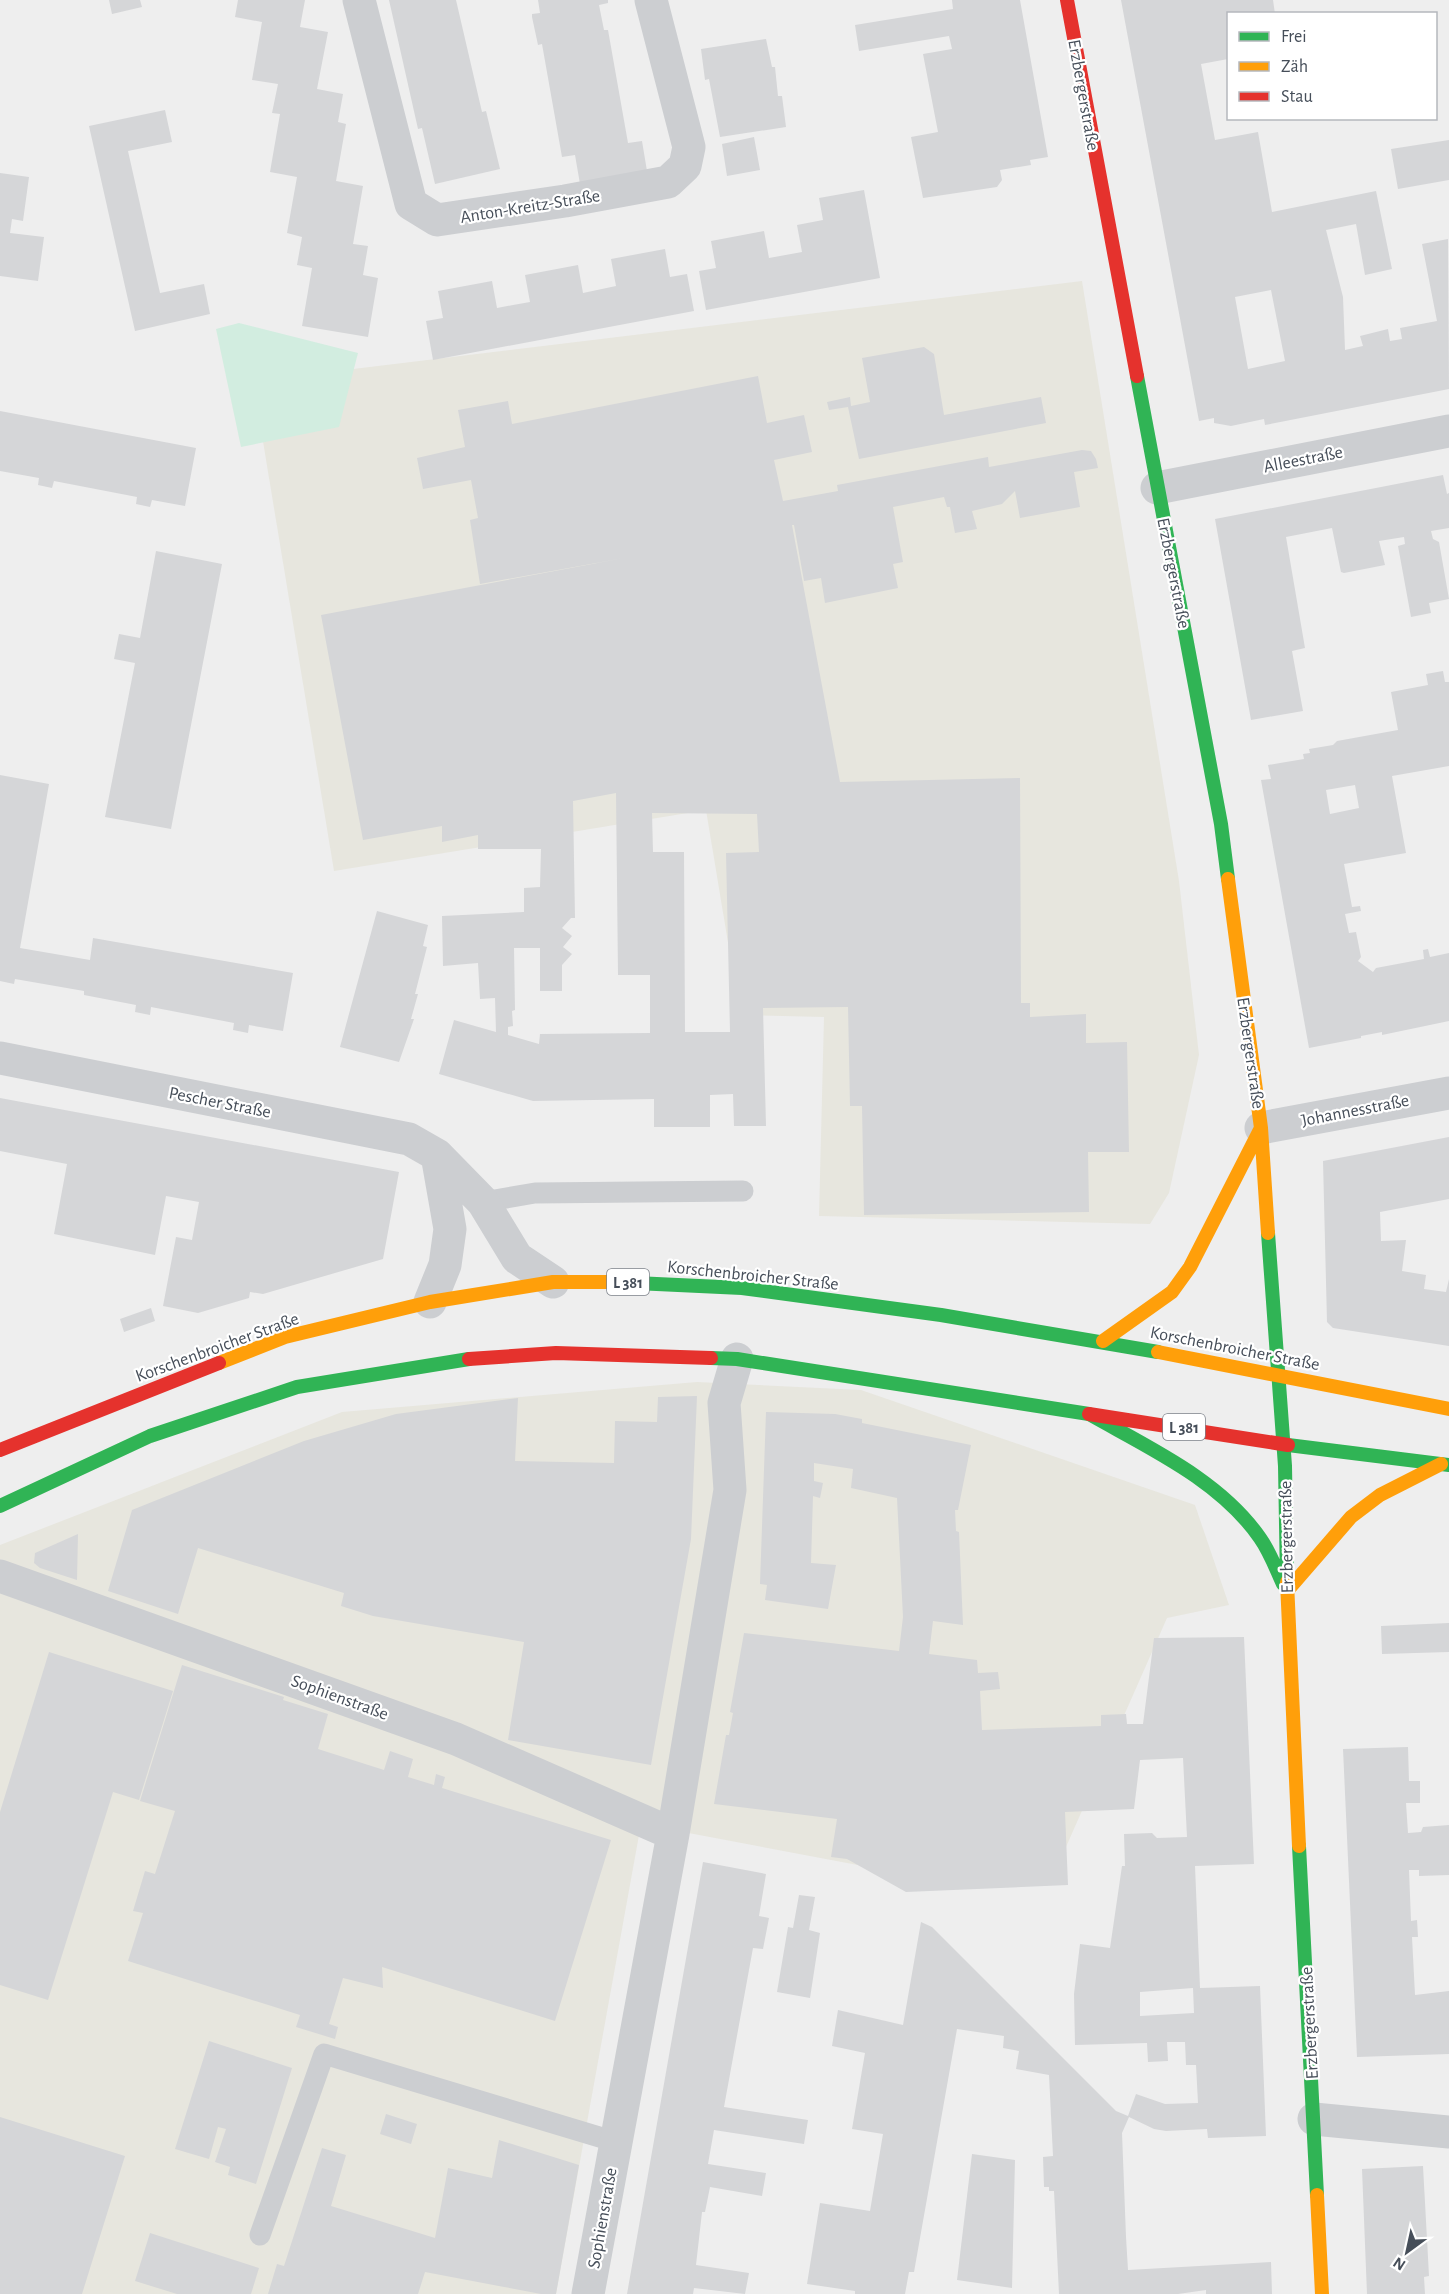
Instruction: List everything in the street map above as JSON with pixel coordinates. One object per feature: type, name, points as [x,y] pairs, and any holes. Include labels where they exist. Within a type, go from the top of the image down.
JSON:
[{"type":"main road","name":"Erzbergerstraße","points":[[1067,0],[1221,824],[1261,1128],[1283,1443],[1287,1591],[1322,2294]]},
{"type":"main road","points":[[1103,1341],[1153,1308],[1172,1292],[1190,1267],[1261,1128]]},
{"type":"main road","name":"Korschenbroicher Straße","points":[[0,1450],[285,1337],[430,1302],[553,1282],[630,1282],[742,1288],[941,1315],[1103,1341],[1449,1409]]},
{"type":"main road","name":"L 381","points":[[0,1506],[150,1436],[297,1388],[499,1357],[556,1353],[737,1359],[1283,1443],[1445,1464]]},
{"type":"main road","points":[[1085,1412],[1183,1471],[1239,1513],[1261,1539],[1287,1591],[1351,1517],[1380,1495],[1445,1464]]},
{"type":"street","name":"Anton-Kreitz-Straße","points":[[359,0],[411,204],[437,220],[565,201],[668,182],[686,166],[689,147],[651,0]]},
{"type":"street","name":"Alleestraße","points":[[1157,488],[1449,431]]},
{"type":"street","name":"Pescher Straße","points":[[0,1058],[409,1139],[437,1155],[483,1202],[517,1258],[553,1282]]},
{"type":"street","name":"Johannesstraße","points":[[1261,1128],[1449,1092]]},
{"type":"street","points":[[430,1302],[445,1265],[450,1229],[437,1155]]},
{"type":"street","name":"Sophienstraße","points":[[588,2294],[673,1834],[730,1490],[724,1403],[737,1359]]},
{"type":"street","name":"Sophienstraße","points":[[0,1576],[456,1738],[673,1834]]},
{"type":"street","points":[[1314,2120],[1449,2132]]},
{"type":"lane","points":[[483,1202],[535,1193],[743,1191]]},
{"type":"lane","name":"Sophienstraße","points":[[260,2235],[324,2054],[616,2142]]},
{"type":"shaded area","points":[[1082,281],[1179,881],[1199,1055],[1169,1193],[1150,1224],[819,1216],[824,1017],[740,1015],[706,810],[334,871],[253,381]]},
{"type":"shaded area","points":[[697,1382],[861,1390],[1195,1505],[1229,1605],[1167,1618],[1062,1856],[863,1866],[641,1824],[556,2294],[0,2294],[0,1545],[342,1412]]},
{"type":"green space","points":[[239,323],[358,353],[339,427],[241,447],[216,329]]},
{"type":"building","points":[[109,0],[140,0],[142,7],[112,14]]},
{"type":"building","points":[[238,0],[305,0],[300,27],[328,32],[317,89],[343,94],[338,122],[346,124],[336,181],[363,186],[353,244],[368,246],[363,275],[378,278],[368,337],[302,326],[312,268],[297,265],[302,237],[287,233],[297,177],[270,172],[280,114],[272,113],[278,84],[252,80],[262,22],[235,17]]},
{"type":"building","points":[[389,0],[456,0],[482,112],[486,111],[500,169],[435,184],[422,128],[418,129]]},
{"type":"building","points":[[538,0],[608,0],[608,3],[599,5],[604,30],[608,30],[628,143],[642,141],[647,171],[580,184],[575,155],[562,157],[542,44],[538,45],[532,17],[532,14],[540,13]]},
{"type":"building","points":[[952,0],[1020,0],[1048,157],[1030,160],[1031,165],[1000,170],[1002,180],[997,187],[923,198],[911,137],[938,132],[923,54],[952,49],[949,36],[859,51],[855,25],[953,9]]},
{"type":"building","points":[[1121,0],[1273,0],[1275,12],[1227,12],[1227,59],[1201,64],[1215,140],[1258,132],[1272,212],[1376,191],[1392,269],[1365,275],[1356,224],[1326,230],[1343,297],[1345,350],[1363,346],[1360,336],[1388,329],[1390,341],[1402,339],[1400,328],[1437,321],[1422,244],[1448,239],[1449,389],[1265,425],[1264,419],[1231,426],[1214,423],[1214,418],[1199,421]],"holes":[[[1271,290],[1285,361],[1248,369],[1235,297]]]},
{"type":"building","points":[[766,39],[772,67],[775,67],[778,96],[782,96],[786,127],[720,137],[709,79],[705,80],[701,49]]},
{"type":"building","points":[[165,110],[172,142],[128,151],[160,293],[204,284],[210,314],[135,331],[89,126]]},
{"type":"building","points":[[754,137],[760,170],[727,176],[722,144]]},
{"type":"building","points":[[1449,140],[1449,180],[1398,189],[1391,149]]},
{"type":"building","points":[[0,173],[29,177],[23,221],[12,219],[10,233],[44,237],[38,281],[0,276]]},
{"type":"building","points":[[864,190],[880,278],[706,310],[699,271],[716,268],[711,241],[764,231],[769,258],[802,252],[797,225],[823,220],[819,198]]},
{"type":"building","points":[[665,249],[670,277],[687,274],[694,311],[433,360],[426,321],[443,318],[438,291],[492,281],[497,308],[530,302],[525,275],[578,265],[583,293],[616,286],[611,259]]},
{"type":"building","points":[[924,347],[934,354],[944,415],[1041,397],[1046,423],[859,459],[848,407],[829,410],[827,402],[850,397],[851,406],[870,402],[862,358]]},
{"type":"building","points":[[758,376],[767,423],[804,415],[812,452],[774,460],[783,501],[838,491],[837,485],[988,457],[989,467],[1082,450],[1091,451],[1098,468],[1074,472],[1080,507],[1020,518],[1015,491],[1002,504],[972,511],[977,529],[955,533],[950,507],[947,507],[944,497],[893,507],[903,562],[893,564],[898,588],[825,603],[821,578],[804,581],[794,525],[792,525],[840,782],[1020,778],[1021,1003],[1030,1003],[1030,1017],[1086,1014],[1086,1043],[1127,1042],[1129,1152],[1088,1152],[1089,1212],[864,1215],[862,1106],[850,1106],[848,1007],[763,1008],[766,1126],[734,1126],[733,1094],[710,1095],[710,1127],[654,1127],[654,1099],[533,1101],[439,1074],[454,1020],[496,1032],[495,998],[480,999],[478,963],[443,966],[442,916],[524,912],[524,888],[540,887],[541,849],[478,849],[478,835],[442,842],[442,826],[363,840],[321,615],[624,558],[480,584],[470,520],[478,518],[471,480],[423,489],[417,458],[465,447],[458,410],[508,401],[512,424]],"holes":[[[616,793],[618,975],[650,975],[650,1033],[540,1034],[539,1044],[508,1035],[508,1027],[513,1026],[512,1011],[515,1010],[514,948],[540,948],[540,991],[562,991],[562,965],[572,954],[563,947],[572,936],[562,928],[571,918],[575,918],[573,801]],[[652,813],[757,814],[759,852],[726,853],[730,1032],[685,1032],[684,852],[653,852]]]},
{"type":"building","points":[[0,411],[196,448],[185,506],[152,500],[150,507],[136,504],[137,497],[54,481],[52,488],[38,485],[39,478],[0,471]]},
{"type":"building","points":[[1443,475],[1447,494],[1449,493],[1449,528],[1431,531],[1433,539],[1439,542],[1449,599],[1429,603],[1431,613],[1411,617],[1398,546],[1405,544],[1404,537],[1379,541],[1385,565],[1344,573],[1341,572],[1332,528],[1286,537],[1305,648],[1292,651],[1303,711],[1251,720],[1215,519]]},
{"type":"building","points":[[156,551],[222,564],[171,829],[105,817],[135,663],[114,659],[119,634],[140,638]]},
{"type":"building","points":[[1443,671],[1445,682],[1449,682],[1449,766],[1392,776],[1406,853],[1344,864],[1352,907],[1360,906],[1361,911],[1345,914],[1349,933],[1356,932],[1361,957],[1358,961],[1373,972],[1376,968],[1424,959],[1423,950],[1428,949],[1430,957],[1449,953],[1449,1021],[1382,1035],[1382,1032],[1361,1036],[1361,1038],[1309,1048],[1261,780],[1271,779],[1268,765],[1304,759],[1303,754],[1310,753],[1309,749],[1333,745],[1337,741],[1398,730],[1391,692],[1428,685],[1426,674]],"holes":[[[1355,785],[1359,808],[1330,814],[1326,790]]]},
{"type":"building","points":[[0,775],[49,784],[20,948],[90,960],[93,938],[293,973],[283,1031],[249,1025],[248,1033],[233,1030],[234,1023],[151,1007],[150,1015],[135,1012],[136,1005],[84,995],[84,991],[15,979],[14,984],[0,981]]},
{"type":"building","points":[[377,911],[428,925],[423,946],[427,947],[411,1019],[414,1019],[399,1062],[340,1047]]},
{"type":"building","points":[[0,1098],[399,1172],[383,1259],[263,1294],[250,1292],[249,1298],[198,1313],[163,1306],[176,1237],[192,1240],[199,1202],[166,1196],[155,1255],[54,1234],[67,1164],[0,1151]]},
{"type":"building","points":[[1449,1137],[1449,1199],[1380,1212],[1381,1241],[1406,1240],[1402,1271],[1426,1275],[1424,1289],[1446,1292],[1449,1279],[1449,1346],[1333,1328],[1327,1322],[1323,1161]]},
{"type":"building","points":[[151,1308],[155,1321],[124,1332],[120,1319]]},
{"type":"building","points":[[697,1396],[691,1539],[651,1765],[508,1740],[524,1642],[373,1616],[341,1606],[344,1593],[198,1548],[178,1614],[108,1591],[132,1510],[304,1441],[396,1414],[518,1398],[515,1461],[614,1463],[615,1421],[657,1422],[658,1397]]},
{"type":"building","points":[[766,1412],[835,1414],[862,1419],[862,1423],[971,1445],[958,1510],[955,1510],[956,1531],[959,1532],[963,1625],[933,1621],[929,1654],[977,1660],[978,1673],[998,1672],[1000,1689],[980,1691],[982,1730],[1101,1726],[1101,1715],[1126,1714],[1127,1724],[1143,1724],[1154,1638],[1244,1637],[1254,1864],[1195,1866],[1200,1988],[1260,1986],[1266,2136],[1208,2138],[1207,2129],[1166,2131],[1154,2129],[1129,2117],[1122,2133],[1126,2237],[1128,2270],[1271,2262],[1272,2294],[1206,2294],[1206,2290],[1178,2294],[1059,2294],[1054,2191],[1049,2191],[1049,2187],[1044,2187],[1043,2157],[1053,2156],[1049,2075],[1016,2069],[1019,2051],[1003,2048],[1004,2036],[957,2029],[914,2272],[909,2272],[905,2294],[855,2294],[855,2291],[807,2284],[820,2203],[870,2211],[883,2134],[852,2129],[865,2053],[832,2046],[838,2010],[903,2025],[921,1922],[932,1927],[1116,2111],[1128,2116],[1136,2094],[1165,2104],[1198,2103],[1196,2065],[1186,2065],[1185,2042],[1167,2042],[1168,2061],[1148,2062],[1147,2043],[1075,2045],[1074,1994],[1080,1944],[1110,1948],[1122,1866],[1125,1866],[1124,1834],[1152,1833],[1157,1838],[1187,1837],[1183,1758],[1140,1760],[1134,1809],[1065,1812],[1068,1885],[906,1892],[847,1859],[831,1857],[837,1819],[714,1804],[726,1735],[729,1735],[733,1713],[730,1712],[744,1633],[899,1651],[903,1617],[897,1498],[851,1488],[853,1469],[814,1463],[814,1481],[823,1483],[820,1498],[813,1496],[811,1563],[836,1565],[828,1609],[765,1600],[767,1585],[760,1584]],"holes":[[[1193,1988],[1194,2013],[1140,2016],[1140,1992]]]},
{"type":"building","points":[[78,1534],[77,1580],[40,1568],[34,1563],[35,1553]]},
{"type":"building","points":[[1449,1623],[1449,1652],[1382,1654],[1381,1626]]},
{"type":"building","points":[[49,1652],[173,1691],[139,1800],[113,1792],[48,2000],[0,1985],[0,1812]]},
{"type":"building","points":[[182,1665],[284,1697],[283,1700],[328,1714],[318,1749],[384,1770],[390,1751],[413,1759],[408,1777],[434,1785],[436,1774],[445,1777],[442,1788],[611,1840],[555,2021],[382,1967],[383,1988],[343,1978],[329,2024],[338,2027],[335,2039],[296,2027],[300,2015],[128,1961],[143,1913],[133,1911],[145,1871],[155,1874],[175,1811],[140,1801]]},
{"type":"building","points":[[1408,1747],[1409,1781],[1420,1781],[1420,1803],[1406,1803],[1408,1833],[1421,1832],[1423,1827],[1449,1825],[1449,1875],[1419,1876],[1419,1870],[1409,1870],[1411,1921],[1417,1920],[1418,1937],[1412,1937],[1415,1995],[1449,1991],[1449,2054],[1357,2057],[1343,1749]]},
{"type":"building","points":[[703,1862],[766,1874],[759,1916],[769,1918],[763,1949],[753,1948],[724,2107],[808,2120],[804,2144],[714,2130],[708,2164],[766,2173],[762,2196],[710,2187],[705,2212],[702,2212],[696,2265],[749,2273],[745,2294],[694,2288],[693,2294],[627,2294]]},
{"type":"building","points":[[799,1895],[815,1897],[809,1930],[820,1933],[810,1998],[777,1992],[788,1927],[793,1928]]},
{"type":"building","points":[[209,2041],[292,2068],[256,2184],[228,2175],[230,2167],[215,2162],[226,2129],[218,2127],[209,2159],[175,2149]]},
{"type":"building","points":[[386,2114],[417,2124],[411,2144],[380,2134]]},
{"type":"building","points":[[0,2117],[125,2156],[82,2294],[0,2294]]},
{"type":"building","points":[[499,2140],[579,2165],[556,2294],[541,2294],[425,2272],[418,2294],[268,2294],[277,2264],[284,2266],[322,2148],[346,2155],[331,2206],[435,2238],[448,2168],[492,2178]]},
{"type":"building","points":[[972,2154],[1015,2160],[1012,2288],[957,2280]]},
{"type":"building","points":[[1423,2166],[1429,2276],[1424,2277],[1425,2294],[1367,2294],[1362,2169]]},
{"type":"building","points":[[150,2233],[259,2268],[251,2294],[177,2294],[135,2281]]},
{"type":"traffic: fast","points":[[1137,376],[1221,824],[1228,879]]},
{"type":"traffic: fast","points":[[1268,1233],[1285,1466],[1287,1582]]},
{"type":"traffic: fast","points":[[614,1282],[742,1288],[941,1315],[1158,1352]]},
{"type":"traffic: fast","points":[[711,1358],[737,1359],[1089,1414]]},
{"type":"traffic: fast","points":[[0,1506],[150,1436],[297,1387],[469,1359]]},
{"type":"traffic: fast","points":[[1089,1414],[1182,1467],[1225,1499],[1244,1517],[1260,1538],[1283,1584]]},
{"type":"traffic: fast","points":[[1288,1445],[1449,1465]]},
{"type":"traffic: fast","points":[[1299,1846],[1317,2195]]},
{"type":"traffic: slow","points":[[1228,879],[1261,1128],[1268,1233]]},
{"type":"traffic: slow","points":[[1103,1341],[1172,1292],[1190,1267],[1261,1128]]},
{"type":"traffic: slow","points":[[219,1363],[285,1337],[430,1302],[553,1282],[614,1282]]},
{"type":"traffic: slow","points":[[1158,1352],[1449,1409]]},
{"type":"traffic: slow","points":[[1287,1591],[1351,1517],[1380,1495],[1441,1464]]},
{"type":"traffic: slow","points":[[1287,1582],[1299,1846]]},
{"type":"traffic: slow","points":[[1317,2195],[1322,2294]]},
{"type":"traffic: jam","points":[[1067,0],[1137,376]]},
{"type":"traffic: jam","points":[[469,1359],[556,1353],[711,1358]]},
{"type":"traffic: jam","points":[[0,1450],[219,1363]]},
{"type":"traffic: jam","points":[[1089,1414],[1288,1445]]}]
